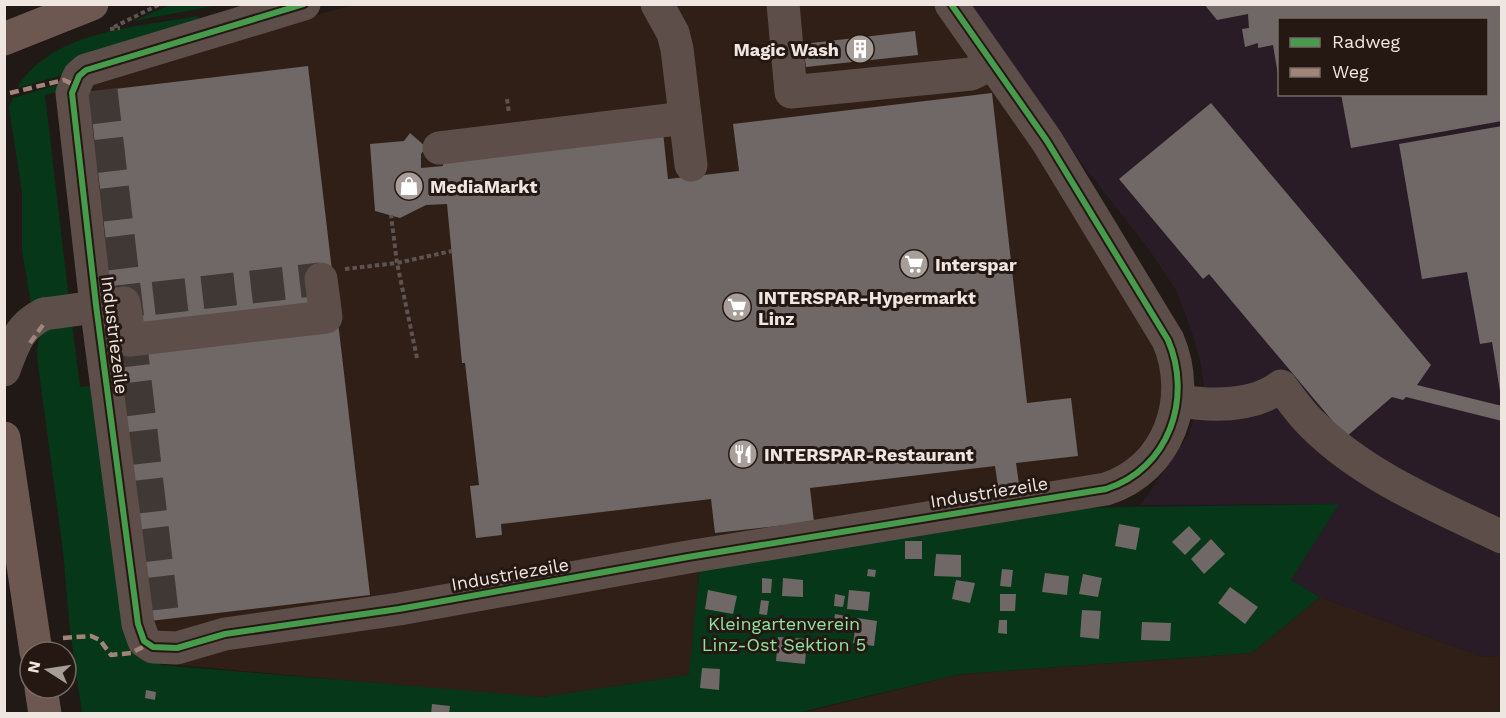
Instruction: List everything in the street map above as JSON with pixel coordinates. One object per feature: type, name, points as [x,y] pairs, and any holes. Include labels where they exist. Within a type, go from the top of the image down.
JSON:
[{"type":"main road","points":[[4,39],[101,17]]},
{"type":"main road","points":[[4,438],[34,640]]},
{"type":"street","name":"Industriezeile","points":[[304,4],[86,70],[79,76],[72,93],[96,305],[138,624],[144,641],[153,647],[164,649],[225,634],[399,609],[688,557],[1106,489],[1125,481],[1153,459],[1172,424],[1179,401],[1178,367],[1168,340],[1047,141],[951,4]]},
{"type":"street","points":[[657,4],[675,41],[692,165]]},
{"type":"street","points":[[783,4],[791,92],[971,74],[991,64]]},
{"type":"street","points":[[439,148],[685,117]]},
{"type":"street","points":[[4,370],[20,333],[27,323],[44,314],[124,303],[130,340],[326,317],[331,274]]},
{"type":"street","points":[[1179,401],[1215,404],[1245,400],[1262,397],[1281,386],[1311,424],[1349,455],[1438,506],[1502,537]]},
{"type":"street","points":[[163,620],[170,632],[191,644]]},
{"type":"path","points":[[101,17],[160,4]]},
{"type":"path","points":[[391,215],[397,263],[417,358]]},
{"type":"path","points":[[331,274],[452,251]]},
{"type":"shaded area","points":[[354,5],[935,5],[1054,171],[1164,363],[1159,417],[1147,440],[1128,460],[1106,475],[149,636],[80,89],[141,61]]},
{"type":"shaded area","points":[[970,5],[1501,5],[1501,656],[1483,657],[1320,597],[1291,580],[1338,504],[1141,505],[1189,434],[1204,388],[1201,364],[1191,329],[1176,290],[1148,248],[1025,91]]},
{"type":"shaded area","points":[[700,565],[690,675],[542,697],[179,665],[199,651]]},
{"type":"shaded area","points":[[1320,597],[1483,657],[1501,656],[1501,713],[797,714],[961,674],[1252,653]]},
{"type":"green space","points":[[172,4],[219,4],[219,5],[134,21]]},
{"type":"green space","points":[[198,16],[197,21],[66,74],[17,88],[32,69],[52,54],[74,43],[124,28]]},
{"type":"green space","points":[[56,85],[63,86],[63,91],[45,95],[69,300],[31,303],[22,250],[22,193],[9,107],[13,98]]},
{"type":"green space","name":"Kleingartenverein Linz-Ost Sektion 5","points":[[72,323],[80,387],[100,385],[146,660],[162,665],[542,697],[689,675],[700,565],[1063,508],[1339,504],[1291,580],[1320,597],[1252,653],[961,674],[797,713],[82,713],[78,686],[78,640],[71,640],[70,631],[63,551],[37,357],[38,341],[43,330]]},
{"type":"building","points":[[1204,4],[1502,4],[1502,121],[1351,148],[1341,96],[1488,96],[1488,18],[1278,18],[1278,75],[1273,45],[1258,48],[1258,43],[1245,47],[1242,29],[1249,28],[1248,14],[1217,20]]},
{"type":"building","name":"Magic Wash","points":[[915,31],[918,55],[806,67],[803,44]]},
{"type":"building","points":[[308,66],[370,595],[150,621],[98,260],[108,260],[89,92]]},
{"type":"building","name":"INTERSPAR-Hypermarkt Linz","points":[[992,93],[1027,403],[1071,398],[1078,456],[1016,463],[1020,491],[999,493],[995,466],[810,488],[814,522],[715,533],[711,499],[501,524],[502,535],[476,538],[470,486],[479,485],[465,363],[462,363],[447,204],[426,205],[400,218],[375,211],[370,144],[404,141],[410,133],[426,147],[421,154],[421,168],[443,166],[442,158],[663,132],[668,179],[739,171],[733,124]]},
{"type":"building","points":[[1211,103],[1431,365],[1417,385],[1502,406],[1502,421],[1406,397],[1403,400],[1392,397],[1346,437],[1209,274],[1203,279],[1119,179]]},
{"type":"building","points":[[1502,126],[1502,391],[1500,391],[1492,342],[1480,344],[1467,272],[1422,279],[1399,144]]},
{"type":"building","points":[[1119,524],[1140,528],[1136,550],[1115,546]]},
{"type":"building","points":[[1189,526],[1201,539],[1185,555],[1172,542]]},
{"type":"building","points":[[1211,539],[1225,554],[1204,574],[1191,559]]},
{"type":"building","points":[[905,541],[922,541],[922,559],[905,559]]},
{"type":"building","points":[[936,554],[961,555],[961,577],[934,576]]},
{"type":"building","points":[[868,569],[876,570],[875,577],[867,576]]},
{"type":"building","points":[[1002,569],[1013,570],[1011,587],[1000,586]]},
{"type":"building","points":[[1045,573],[1069,576],[1067,595],[1042,592]]},
{"type":"building","points":[[1083,574],[1102,578],[1098,597],[1079,594]]},
{"type":"building","points":[[762,578],[772,579],[771,593],[762,593]]},
{"type":"building","points":[[783,578],[803,580],[803,597],[782,596]]},
{"type":"building","points":[[956,580],[975,583],[970,603],[952,599]]},
{"type":"building","points":[[1230,587],[1258,607],[1245,624],[1218,603]]},
{"type":"building","points":[[708,590],[737,596],[733,614],[705,609]]},
{"type":"building","points":[[849,590],[870,592],[868,611],[847,609]]},
{"type":"building","points":[[835,594],[845,596],[843,607],[834,606]]},
{"type":"building","points":[[1000,594],[1016,594],[1015,611],[1000,611]]},
{"type":"building","points":[[761,600],[769,601],[767,615],[759,614]]},
{"type":"building","points":[[1082,610],[1101,611],[1099,639],[1080,637]]},
{"type":"building","points":[[835,614],[846,616],[845,629],[833,627]]},
{"type":"building","points":[[857,618],[877,621],[874,646],[853,643]]},
{"type":"building","points":[[999,620],[1007,620],[1007,634],[998,633]]},
{"type":"building","points":[[1142,622],[1171,623],[1170,641],[1141,640]]},
{"type":"building","points":[[778,637],[807,639],[805,664],[776,661]]},
{"type":"building","points":[[702,668],[720,669],[719,690],[700,688]]},
{"type":"building","points":[[146,690],[156,692],[155,700],[145,698]]},
{"type":"building","points":[[432,704],[450,706],[449,714],[431,714]]},
{"type":"tunnel","points":[[101,90],[163,620]]},
{"type":"tunnel","points":[[105,304],[321,279]]},
{"type":"marked path","points":[[10,93],[64,80],[75,85]]},
{"type":"marked path","points":[[30,343],[43,325]]},
{"type":"marked path","points":[[63,638],[91,636],[100,640],[111,655],[131,653],[149,644]]},
{"type":"cycle path","points":[[304,4],[86,70],[79,76],[72,93],[96,305],[138,624],[144,641],[153,647],[177,648],[225,634],[399,609],[688,557],[1106,489],[1128,479],[1146,465],[1160,448],[1170,429],[1176,407],[1178,385],[1175,362],[1168,340],[1047,141],[951,4]]},
{"type":"place","name":"Magic Wash","points":[[860,49]]},
{"type":"place","name":"MediaMarkt","points":[[409,186]]},
{"type":"place","name":"Interspar","points":[[914,264]]},
{"type":"place","name":"INTERSPAR-Hypermarkt Linz","points":[[737,307]]},
{"type":"place","name":"INTERSPAR-Restaurant","points":[[743,454]]}]
